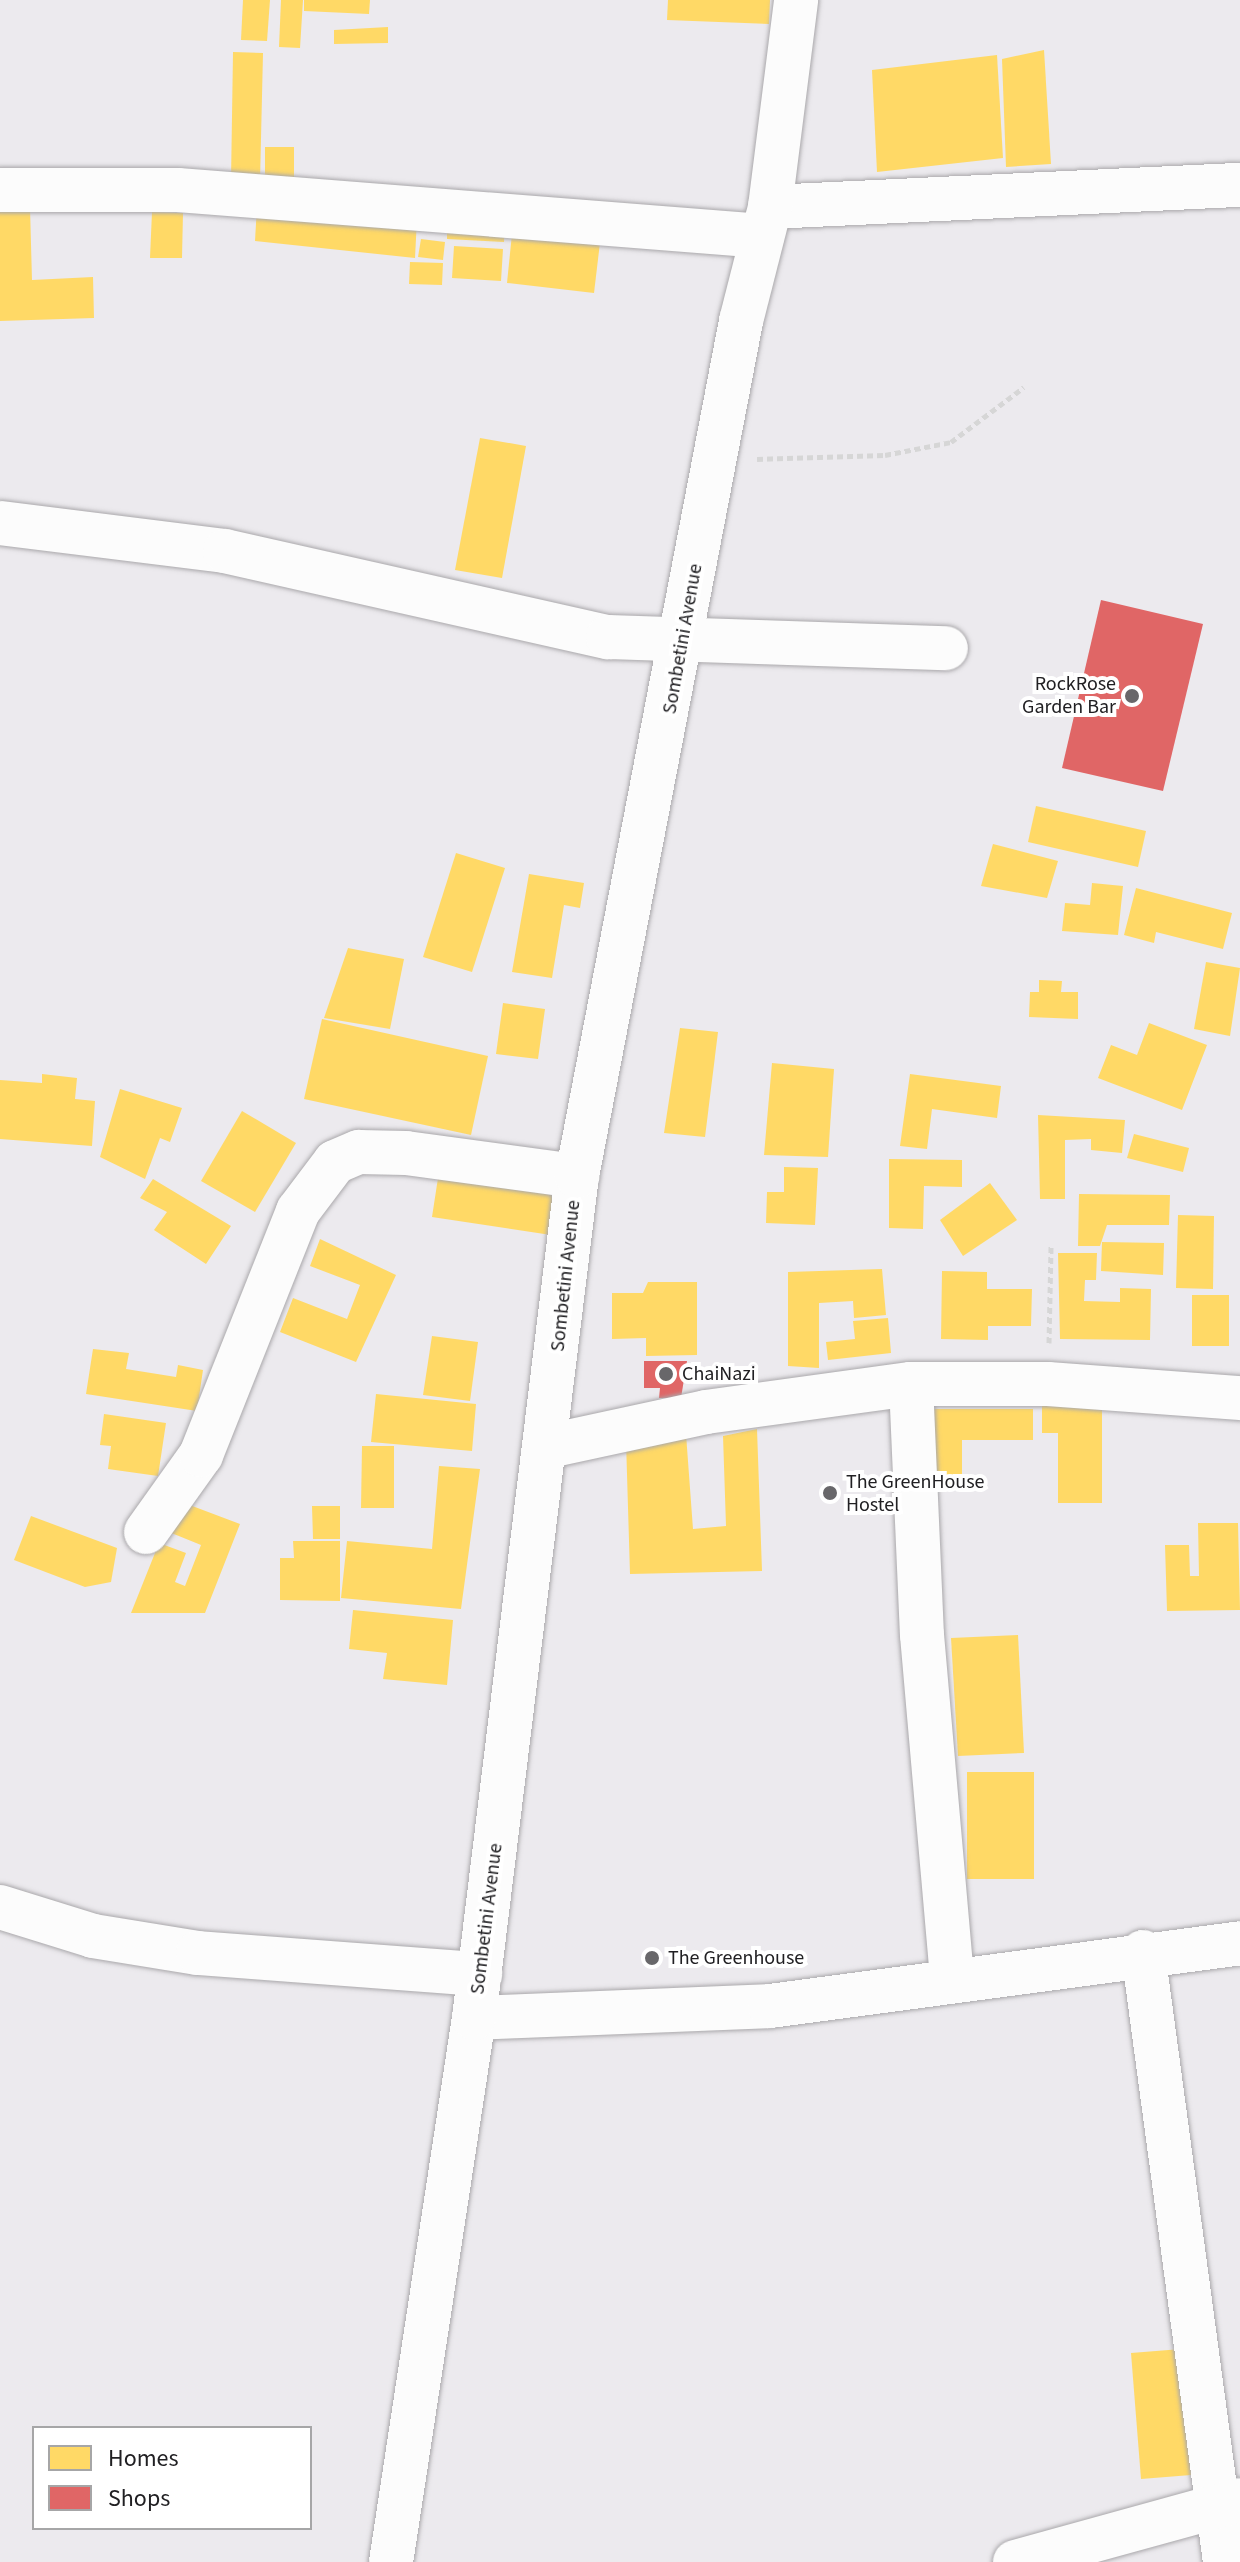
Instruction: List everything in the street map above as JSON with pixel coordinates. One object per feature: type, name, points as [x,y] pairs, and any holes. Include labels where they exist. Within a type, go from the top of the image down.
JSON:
[{"type":"street","name":"Sombetini Avenue","points":[[391,2562],[480,1974],[549,1446],[577,1176],[683,645],[716,457],[766,222],[796,0]]},
{"type":"street","points":[[0,190],[178,190],[766,222],[1240,185]]},
{"type":"street","points":[[0,523],[225,551],[608,637],[683,645],[946,648]]},
{"type":"street","points":[[146,1532],[201,1455],[298,1211],[335,1162],[359,1152],[406,1153],[577,1176]]},
{"type":"street","points":[[911,1384],[922,1635],[952,1978]]},
{"type":"street","points":[[549,1446],[706,1412],[911,1384],[1048,1384],[1240,1398]]},
{"type":"street","points":[[0,1907],[93,1936],[198,1953],[480,1974]]},
{"type":"street","points":[[474,2018],[770,2006],[1143,1952],[1240,1943]]},
{"type":"street","points":[[1143,1952],[1228,2504],[1225,2562]]},
{"type":"street","points":[[1015,2562],[1228,2504]]},
{"type":"path","points":[[716,457],[801,461],[951,442],[1024,387]]},
{"type":"path","points":[[1048,1384],[1051,1246]]},
{"type":"building: Homes","points":[[243,0],[270,0],[267,41],[241,40]]},
{"type":"building: Homes","points":[[281,0],[303,0],[300,48],[279,47]]},
{"type":"building: Homes","points":[[304,0],[370,0],[369,14],[304,11]]},
{"type":"building: Homes","points":[[668,0],[770,0],[769,24],[667,20]]},
{"type":"building: Homes","points":[[388,27],[388,43],[334,44],[334,30]]},
{"type":"building: Homes","points":[[1044,50],[1051,164],[1006,167],[1002,59]]},
{"type":"building: Homes","points":[[233,52],[263,53],[260,181],[231,181]]},
{"type":"building: Homes","points":[[997,55],[1003,158],[877,172],[872,70]]},
{"type":"building: Homes","points":[[265,147],[294,147],[294,180],[265,180]]},
{"type":"building: Homes","points":[[257,206],[417,219],[415,258],[255,241]]},
{"type":"building: Homes","points":[[30,207],[32,280],[93,277],[94,318],[0,321],[0,208]]},
{"type":"building: Homes","points":[[152,212],[183,213],[182,258],[150,258]]},
{"type":"building: Homes","points":[[447,217],[505,219],[504,242],[447,239]]},
{"type":"building: Homes","points":[[513,224],[601,234],[594,293],[507,283]]},
{"type":"building: Homes","points":[[421,239],[445,242],[443,260],[418,257]]},
{"type":"building: Homes","points":[[454,246],[503,249],[501,281],[452,278]]},
{"type":"building: Homes","points":[[410,262],[443,263],[442,285],[409,284]]},
{"type":"building: Homes","points":[[480,438],[526,446],[502,578],[455,570]]},
{"type":"building: Homes","points":[[1036,806],[1146,831],[1138,867],[1028,842]]},
{"type":"building: Homes","points":[[993,844],[1058,861],[1047,898],[981,886]]},
{"type":"building: Homes","points":[[456,853],[505,868],[472,972],[423,957]]},
{"type":"building: Homes","points":[[529,874],[584,883],[580,908],[564,905],[552,978],[512,972]]},
{"type":"building: Homes","points":[[1092,883],[1123,886],[1118,935],[1062,931],[1065,903],[1090,905]]},
{"type":"building: Homes","points":[[1136,888],[1232,913],[1223,949],[1156,932],[1154,943],[1124,935]]},
{"type":"building: Homes","points":[[348,948],[404,959],[390,1029],[324,1018]]},
{"type":"building: Homes","points":[[1206,962],[1240,968],[1230,1036],[1194,1029]]},
{"type":"building: Homes","points":[[1039,980],[1062,981],[1061,992],[1078,992],[1078,1019],[1029,1017],[1030,992],[1039,992]]},
{"type":"building: Homes","points":[[503,1003],[545,1009],[538,1059],[496,1054]]},
{"type":"building: Homes","points":[[322,1019],[488,1056],[471,1135],[304,1099]]},
{"type":"building: Homes","points":[[1149,1023],[1207,1045],[1182,1110],[1098,1078],[1111,1045],[1137,1055]]},
{"type":"building: Homes","points":[[680,1028],[718,1032],[705,1137],[664,1133]]},
{"type":"building: Homes","points":[[772,1063],[834,1069],[828,1157],[764,1155]]},
{"type":"building: Homes","points":[[42,1074],[77,1078],[75,1099],[95,1101],[92,1146],[0,1139],[0,1080],[42,1083]]},
{"type":"building: Homes","points":[[910,1074],[1001,1086],[997,1118],[932,1109],[927,1149],[900,1146]]},
{"type":"building: Homes","points":[[120,1089],[182,1108],[170,1142],[160,1138],[145,1179],[100,1157]]},
{"type":"building: Homes","points":[[242,1111],[296,1143],[255,1212],[201,1181]]},
{"type":"building: Homes","points":[[1038,1115],[1125,1120],[1122,1153],[1091,1150],[1091,1139],[1065,1140],[1065,1199],[1040,1199]]},
{"type":"building: Homes","points":[[1134,1134],[1189,1148],[1183,1172],[1127,1158]]},
{"type":"building: Homes","points":[[889,1159],[962,1160],[962,1187],[924,1186],[923,1229],[889,1228]]},
{"type":"building: Homes","points":[[440,1165],[559,1183],[551,1235],[432,1217]]},
{"type":"building: Homes","points":[[784,1167],[818,1168],[815,1225],[766,1223],[767,1192],[784,1192]]},
{"type":"building: Homes","points":[[153,1179],[231,1226],[206,1264],[154,1230],[167,1212],[140,1198]]},
{"type":"building: Homes","points":[[990,1183],[1017,1220],[963,1256],[940,1220]]},
{"type":"building: Homes","points":[[1079,1194],[1170,1195],[1169,1225],[1107,1225],[1100,1246],[1078,1246]]},
{"type":"building: Homes","points":[[1178,1215],[1214,1216],[1213,1289],[1176,1288]]},
{"type":"building: Homes","points":[[320,1239],[396,1275],[356,1362],[280,1332],[293,1298],[347,1319],[360,1285],[310,1266]]},
{"type":"building: Homes","points":[[1102,1242],[1164,1243],[1163,1275],[1101,1271]]},
{"type":"building: Homes","points":[[1058,1253],[1097,1253],[1096,1280],[1085,1280],[1084,1301],[1120,1302],[1120,1288],[1151,1289],[1150,1340],[1060,1339]]},
{"type":"building: Homes","points":[[882,1269],[886,1315],[854,1318],[853,1301],[819,1303],[819,1368],[788,1366],[788,1272]]},
{"type":"building: Homes","points":[[942,1271],[987,1272],[987,1289],[1032,1289],[1031,1326],[988,1326],[988,1340],[941,1339]]},
{"type":"building: Homes","points":[[648,1282],[697,1282],[697,1355],[646,1356],[646,1338],[612,1339],[612,1293],[643,1293]]},
{"type":"building: Homes","points":[[1192,1295],[1229,1295],[1229,1346],[1192,1346]]},
{"type":"building: Homes","points":[[888,1318],[891,1353],[828,1360],[826,1342],[855,1339],[853,1321]]},
{"type":"building: Homes","points":[[432,1336],[478,1342],[470,1401],[423,1395]]},
{"type":"building: Homes","points":[[93,1349],[129,1353],[126,1369],[176,1377],[178,1365],[203,1370],[197,1411],[86,1394]]},
{"type":"building: Homes","points":[[376,1394],[476,1404],[472,1451],[371,1442]]},
{"type":"building: Homes","points":[[1042,1398],[1102,1398],[1102,1503],[1058,1503],[1058,1433],[1042,1433]]},
{"type":"building: Homes","points":[[933,1409],[1033,1409],[1033,1440],[962,1440],[962,1490],[933,1490]]},
{"type":"building: Homes","points":[[104,1414],[166,1423],[158,1476],[108,1469],[111,1446],[100,1445]]},
{"type":"building: Homes","points":[[757,1429],[762,1571],[630,1574],[626,1441],[686,1434],[693,1529],[726,1526],[723,1436]]},
{"type":"building: Homes","points":[[362,1446],[394,1446],[394,1508],[361,1508]]},
{"type":"building: Homes","points":[[439,1466],[480,1469],[461,1609],[341,1598],[347,1541],[432,1549]]},
{"type":"building: Homes","points":[[179,1501],[240,1524],[205,1613],[131,1613],[159,1543],[186,1553],[175,1582],[185,1586],[201,1545],[164,1530]]},
{"type":"building: Homes","points":[[312,1506],[340,1506],[340,1539],[313,1539]]},
{"type":"building: Homes","points":[[31,1516],[117,1548],[111,1582],[85,1587],[14,1560]]},
{"type":"building: Homes","points":[[1198,1523],[1238,1523],[1240,1610],[1167,1611],[1165,1545],[1189,1545],[1190,1576],[1199,1576]]},
{"type":"building: Homes","points":[[293,1541],[340,1541],[340,1601],[280,1600],[280,1558],[294,1558]]},
{"type":"building: Homes","points":[[353,1610],[453,1620],[447,1685],[383,1679],[387,1653],[349,1649]]},
{"type":"building: Homes","points":[[1018,1635],[1024,1753],[958,1756],[951,1638]]},
{"type":"building: Homes","points":[[967,1772],[1034,1772],[1034,1879],[967,1879]]},
{"type":"building: Homes","points":[[1181,2349],[1191,2475],[1141,2479],[1131,2353]]},
{"type":"building: Shops","name":"RockRose Garden Bar","points":[[1101,600],[1203,624],[1163,791],[1062,768]]},
{"type":"building: Shops","name":"ChaiNazi","points":[[644,1361],[687,1361],[681,1398],[659,1398],[660,1388],[644,1388]]},
{"type":"place","name":"RockRose Garden Bar","points":[[1132,696]]},
{"type":"place","name":"ChaiNazi","points":[[666,1374]]},
{"type":"place","name":"The GreenHouse Hostel","points":[[830,1493]]},
{"type":"place","name":"The Greenhouse","points":[[652,1958]]}]
